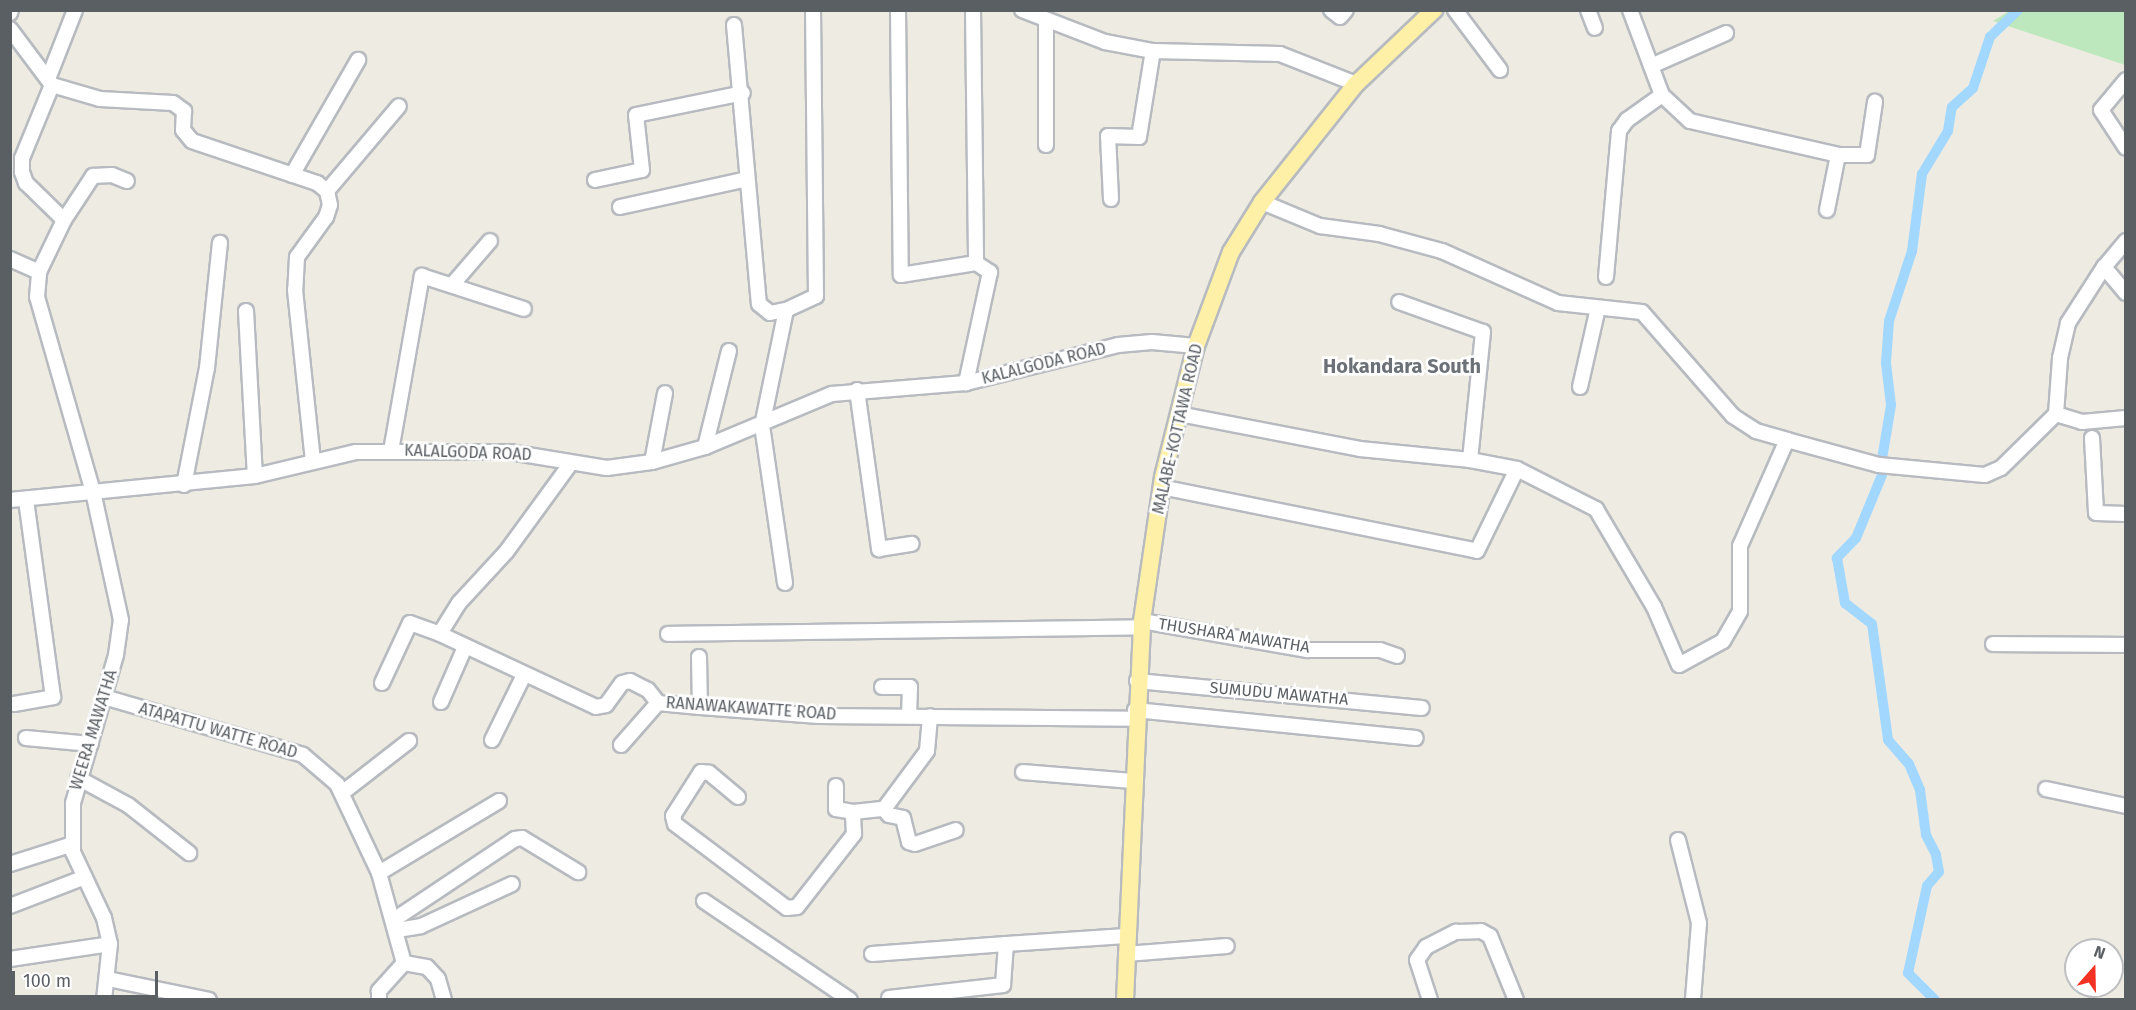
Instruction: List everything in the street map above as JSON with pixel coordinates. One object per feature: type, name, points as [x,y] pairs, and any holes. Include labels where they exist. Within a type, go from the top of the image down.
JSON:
[{"type":"main road","name":"MALABE-KOTTAWA ROAD","points":[[1125,999],[1135,714],[1142,624],[1161,487],[1196,346],[1231,252],[1262,202],[1356,84],[1434,10]]},
{"type":"street","points":[[64,220],[26,183],[22,172],[22,158],[75,10]]},
{"type":"street","points":[[734,25],[743,93],[747,178],[759,304],[770,312],[786,310],[816,296],[813,10]]},
{"type":"street","points":[[898,10],[901,275],[976,262],[990,272],[966,383]]},
{"type":"street","points":[[973,10],[976,262]]},
{"type":"street","points":[[1022,10],[1105,42],[1153,51],[1280,54],[1356,84]]},
{"type":"street","points":[[1331,10],[1340,17],[1346,10]]},
{"type":"street","points":[[1455,10],[1500,70]]},
{"type":"street","points":[[1588,10],[1595,28]]},
{"type":"street","points":[[1630,10],[1662,95],[1690,122],[1838,154],[1867,155],[1875,102]]},
{"type":"street","points":[[1046,20],[1046,145]]},
{"type":"street","points":[[10,29],[50,82],[100,99],[173,103],[184,111],[183,130],[192,141],[317,183],[327,191],[330,205],[326,217],[297,257],[295,290],[313,461]]},
{"type":"street","points":[[1651,66],[1726,33]]},
{"type":"street","points":[[1111,199],[1108,136],[1139,137],[1153,51]]},
{"type":"street","points":[[292,175],[358,60]]},
{"type":"street","points":[[2126,80],[2100,110],[2126,148]]},
{"type":"street","points":[[595,180],[642,170],[636,115],[743,93]]},
{"type":"street","points":[[1606,277],[1619,131],[1627,120],[1662,95]]},
{"type":"street","points":[[327,191],[399,106]]},
{"type":"street","points":[[1827,210],[1838,154]]},
{"type":"street","points":[[10,259],[39,272],[64,220],[93,176],[112,175],[127,181]]},
{"type":"street","points":[[620,207],[747,178]]},
{"type":"street","points":[[1262,202],[1320,226],[1379,234],[1442,251],[1558,303],[1642,312],[1733,416],[1756,431],[1879,465],[1985,475],[2001,468],[2056,414],[2060,358],[2068,323],[2104,267],[2126,241]]},
{"type":"street","points":[[452,285],[490,241]]},
{"type":"street","points":[[184,485],[207,368],[220,243]]},
{"type":"street","points":[[2104,267],[2126,293]]},
{"type":"street","name":"WEERA MAWATHA","points":[[39,272],[37,297],[45,332],[93,492],[120,620],[104,697],[91,744],[78,778],[73,803],[73,844],[104,918],[110,944],[108,979],[104,999]]},
{"type":"street","points":[[392,451],[422,276],[524,309]]},
{"type":"street","points":[[1399,302],[1483,332],[1470,460]]},
{"type":"street","points":[[1580,387],[1598,308]]},
{"type":"street","points":[[785,583],[762,426],[786,310]]},
{"type":"street","points":[[246,311],[255,476]]},
{"type":"street","name":"KALALGODA ROAD","points":[[10,500],[184,485],[255,476],[356,452],[510,452],[571,464],[607,468],[652,462],[705,447],[762,426],[796,406],[857,390],[966,383],[1118,345],[1152,342],[1196,346]]},
{"type":"street","points":[[705,447],[729,351]]},
{"type":"street","points":[[857,390],[879,549],[912,544]]},
{"type":"street","points":[[652,462],[665,393]]},
{"type":"street","points":[[1179,414],[1359,449],[1470,460],[1517,469],[1596,510],[1654,607],[1679,665],[1723,641],[1740,610],[1740,546],[1787,440]]},
{"type":"street","points":[[2056,414],[2082,422],[2126,418]]},
{"type":"street","points":[[2092,438],[2096,513],[2126,514]]},
{"type":"street","points":[[440,634],[459,603],[506,552],[571,464]]},
{"type":"street","points":[[1161,487],[1477,551],[1517,469]]},
{"type":"street","points":[[14,704],[53,697],[26,499]]},
{"type":"street","name":"RANAWAKAWATTE ROAD","points":[[381,682],[410,623],[440,634],[596,707],[606,705],[622,683],[630,681],[648,690],[658,702],[819,716],[1135,714],[1416,738]]},
{"type":"street","name":"THUSHARA MAWATHA","points":[[668,634],[1142,624],[1307,650],[1380,650],[1397,656]]},
{"type":"street","points":[[1993,644],[2126,645]]},
{"type":"street","points":[[441,702],[465,647]]},
{"type":"street","points":[[699,657],[700,707]]},
{"type":"street","points":[[492,740],[524,675]]},
{"type":"street","name":"SUMUDU MAWATHA","points":[[1137,681],[1422,708]]},
{"type":"street","points":[[882,687],[910,687],[909,716]]},
{"type":"street","name":"ATAPATTU WATTE ROAD","points":[[104,697],[303,755],[342,793],[379,873],[396,925],[404,963]]},
{"type":"street","points":[[621,745],[658,702]]},
{"type":"street","points":[[836,786],[836,809],[853,812],[884,809],[927,752],[930,716]]},
{"type":"street","points":[[26,738],[91,744]]},
{"type":"street","points":[[342,793],[409,741]]},
{"type":"street","points":[[738,797],[709,773],[701,772],[674,816],[675,824],[787,908],[797,907],[854,834],[853,812]]},
{"type":"street","points":[[1023,772],[1132,781]]},
{"type":"street","points":[[78,778],[128,805],[189,854]]},
{"type":"street","points":[[2046,789],[2126,806]]},
{"type":"street","points":[[379,873],[499,801]]},
{"type":"street","points":[[884,809],[888,815],[903,818],[909,842],[915,844],[956,830]]},
{"type":"street","points":[[396,925],[515,839],[522,838],[578,872]]},
{"type":"street","points":[[1678,840],[1699,923],[1693,999]]},
{"type":"street","points":[[10,864],[73,844]]},
{"type":"street","points":[[10,906],[85,877]]},
{"type":"street","points":[[396,925],[421,926],[512,884]]},
{"type":"street","points":[[704,901],[850,999]]},
{"type":"street","points":[[1430,999],[1417,960],[1426,946],[1456,932],[1481,931],[1490,936],[1516,999]]},
{"type":"street","points":[[872,954],[1126,936]]},
{"type":"street","points":[[10,959],[110,944]]},
{"type":"street","points":[[889,998],[1003,985],[1006,944]]},
{"type":"street","points":[[1126,954],[1227,946]]},
{"type":"street","points":[[378,999],[379,991],[404,963],[427,967],[438,979],[444,999]]},
{"type":"street","points":[[108,979],[209,999]]},
{"type":"green space","points":[[2009,11],[2125,11],[2125,65],[1993,21]]},
{"type":"waterway","points":[[1882,459],[1891,405],[1886,363],[1889,321],[1912,251],[1922,174],[1948,131],[1952,107],[1973,88],[1990,37],[2018,10]]},
{"type":"waterway","points":[[1882,475],[1856,538],[1837,558],[1845,603],[1872,624],[1888,740],[1909,764],[1920,790],[1926,835],[1936,855],[1939,872],[1927,886],[1908,973],[1935,1000]]},
{"type":"district","name":"Hokandara South","points":[[1402,366]]}]
